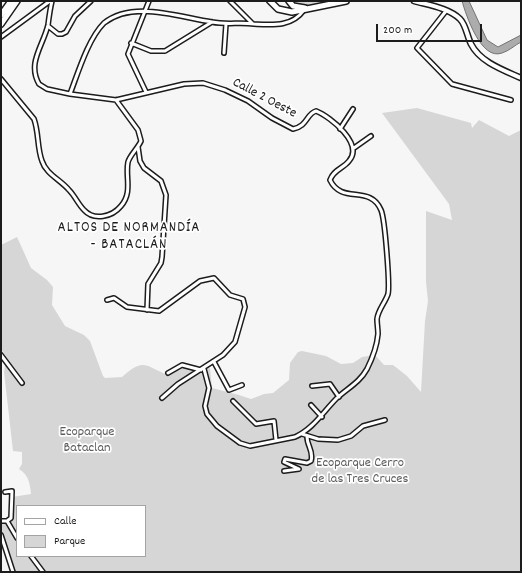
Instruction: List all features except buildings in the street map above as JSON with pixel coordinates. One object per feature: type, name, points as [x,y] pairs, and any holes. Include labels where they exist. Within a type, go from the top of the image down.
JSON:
[{"type":"main road","points":[[1,15],[11,1]]},
{"type":"main road","points":[[1,24],[17,1]]},
{"type":"main road","points":[[270,1],[278,9],[285,12],[304,10],[346,1]]},
{"type":"main road","points":[[289,1],[295,7],[314,8]]},
{"type":"street","name":"Calle 2 Oeste","points":[[51,1],[48,26],[35,60],[34,69],[35,78],[39,84],[47,89],[70,94],[116,100],[184,84],[203,83],[225,90],[248,101],[289,128],[299,128],[304,125],[312,112],[316,111],[340,129],[354,148]]},
{"type":"street","points":[[1,37],[51,1]]},
{"type":"street","points":[[48,26],[58,34],[66,32],[75,16],[91,1]]},
{"type":"street","points":[[146,92],[128,54],[131,43],[149,1]]},
{"type":"street","points":[[230,1],[252,23]]},
{"type":"street","points":[[414,1],[446,11],[461,20],[473,48],[479,56],[499,68],[521,78]]},
{"type":"street","points":[[70,94],[93,40],[105,22],[126,10],[145,9],[226,24],[252,23],[273,25],[290,22],[304,10]]},
{"type":"street","points":[[446,11],[417,48],[452,84],[505,100],[511,100]]},
{"type":"street","points":[[131,43],[151,51],[165,51],[212,22]]},
{"type":"street","points":[[224,53],[226,24]]},
{"type":"street","points":[[1,80],[34,119],[37,127],[42,162],[52,175],[69,189],[84,211],[91,215],[110,215],[124,202],[128,190],[128,162],[141,141],[138,130],[116,100]]},
{"type":"street","points":[[340,129],[353,109]]},
{"type":"street","points":[[202,370],[209,388],[205,406],[207,414],[217,426],[240,443],[250,446],[295,437],[302,434],[322,417],[339,397],[360,380],[367,368],[378,335],[377,320],[379,312],[388,294],[389,285],[386,235],[381,210],[376,202],[366,196],[338,191],[330,180],[337,170],[354,155],[354,148],[371,136]]},
{"type":"street","points":[[138,147],[140,162],[144,168],[161,181],[166,195],[162,257],[159,266],[148,284],[147,310]]},
{"type":"street","points":[[107,300],[114,298],[127,307],[147,310],[162,310],[193,285],[205,279],[214,278],[230,295],[241,297],[245,307],[235,342],[214,362],[178,384],[162,398]]},
{"type":"street","points":[[1,355],[22,383]]},
{"type":"street","points":[[214,362],[229,390],[242,385]]},
{"type":"street","points":[[168,373],[182,365],[202,370]]},
{"type":"street","points":[[312,386],[330,384],[339,397]]},
{"type":"street","points":[[233,401],[256,424],[274,421],[276,440]]},
{"type":"street","points":[[311,405],[322,417]]},
{"type":"street","points":[[302,434],[307,437],[338,440],[345,439],[363,426],[385,420]]},
{"type":"street","points":[[284,471],[299,469],[284,462],[285,459],[307,463],[311,461],[312,453],[307,442],[307,437]]},
{"type":"street","points":[[1,521],[7,521],[11,518],[12,512],[12,491],[5,492]]},
{"type":"street","points":[[7,521],[16,536]]},
{"type":"street","points":[[1,535],[13,572]]},
{"type":"street","points":[[32,557],[43,572]]},
{"type":"green space","points":[[291,1],[334,1],[313,5],[296,5]]},
{"type":"green space","name":"Ecoparque Cerro de las Tres Cruces","points":[[417,108],[471,123],[472,128],[479,120],[509,136],[521,130],[521,572],[13,572],[1,535],[1,521],[7,521],[11,517],[12,497],[31,494],[27,477],[19,469],[22,464],[22,452],[13,451],[4,372],[5,365],[9,361],[1,349],[1,245],[17,237],[31,268],[47,280],[53,287],[52,305],[65,326],[84,335],[90,341],[105,378],[122,377],[140,365],[149,366],[168,375],[182,369],[185,365],[194,368],[205,365],[210,368],[212,388],[251,399],[264,394],[273,393],[289,380],[290,363],[298,352],[302,351],[326,356],[341,364],[353,363],[362,357],[375,355],[384,365],[393,365],[407,376],[421,392],[425,321],[428,301],[426,282],[426,211],[452,220],[449,204],[382,113]]},
{"type":"shaded area","points":[[462,1],[469,1],[487,40],[498,47],[521,35],[521,42],[502,53],[494,54],[487,50],[481,44],[471,26]]},
{"type":"district","name":"ALTOS DE NORMANDÍA - BATACLÁN","points":[[129,238]]},
{"type":"park label","name":"Ecoparque Bataclan","points":[[87,442]]}]
